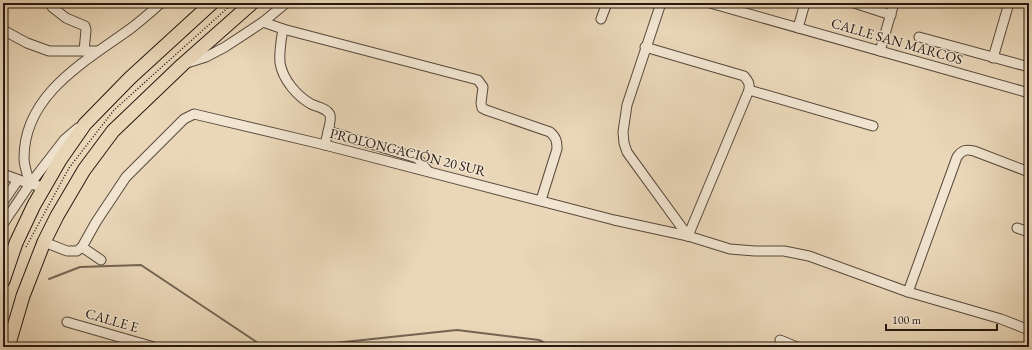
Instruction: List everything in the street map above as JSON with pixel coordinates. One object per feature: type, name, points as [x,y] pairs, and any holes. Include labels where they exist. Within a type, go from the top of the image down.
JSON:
[{"type":"highway","points":[[4,276],[16,243],[34,205],[85,124],[130,78],[212,3]]},
{"type":"highway","points":[[8,347],[23,296],[44,242],[57,216],[84,170],[114,131],[182,65],[252,3]]},
{"type":"street","points":[[52,3],[52,7],[66,18],[85,26],[84,51]]},
{"type":"street","points":[[30,184],[24,158],[29,130],[38,110],[50,91],[97,51],[131,28],[161,3]]},
{"type":"street","points":[[182,65],[206,58],[225,47],[263,22],[286,3]]},
{"type":"street","points":[[601,19],[607,3]]},
{"type":"street","points":[[661,3],[645,47],[627,105],[624,122],[624,143],[632,159],[688,236]]},
{"type":"street","name":"CALLE SAN MARCOS","points":[[714,3],[1029,93]]},
{"type":"street","points":[[798,28],[805,3]]},
{"type":"street","points":[[854,3],[890,15]]},
{"type":"street","points":[[880,51],[894,3]]},
{"type":"street","points":[[993,58],[1009,3]]},
{"type":"street","points":[[263,22],[283,29],[478,80],[483,87],[481,103],[482,108],[550,132],[556,138],[557,149],[541,200]]},
{"type":"street","points":[[283,29],[280,45],[280,62],[282,70],[299,95],[305,100],[326,110],[329,114],[330,117],[325,145]]},
{"type":"street","points":[[3,30],[26,43],[50,51],[97,51]]},
{"type":"street","points":[[3,37],[13,35]]},
{"type":"street","points":[[919,37],[1029,67]]},
{"type":"street","points":[[645,47],[744,76],[748,81],[749,90],[688,236]]},
{"type":"street","points":[[749,90],[873,126]]},
{"type":"street","name":"PROLONGACIÓN 20 SUR","points":[[82,247],[96,222],[126,177],[184,119],[194,114],[325,145],[614,220],[688,236],[730,249],[755,252],[784,251],[809,256],[908,292],[1029,330]]},
{"type":"street","points":[[3,224],[30,184],[64,140],[76,129],[85,124]]},
{"type":"street","points":[[328,131],[417,158],[428,172]]},
{"type":"street","points":[[908,292],[960,153],[966,150],[974,151],[1029,172]]},
{"type":"street","points":[[3,174],[30,184],[44,187]]},
{"type":"street","points":[[3,202],[18,180]]},
{"type":"street","points":[[1017,228],[1029,232]]},
{"type":"street","points":[[44,242],[67,251],[77,251],[82,247],[101,260]]},
{"type":"street","name":"CALLE E","points":[[67,322],[151,347]]},
{"type":"street","points":[[780,340],[797,347]]},
{"type":"waterway","points":[[49,279],[80,267],[141,265],[264,347],[325,344],[457,330],[539,340],[553,347]]}]
